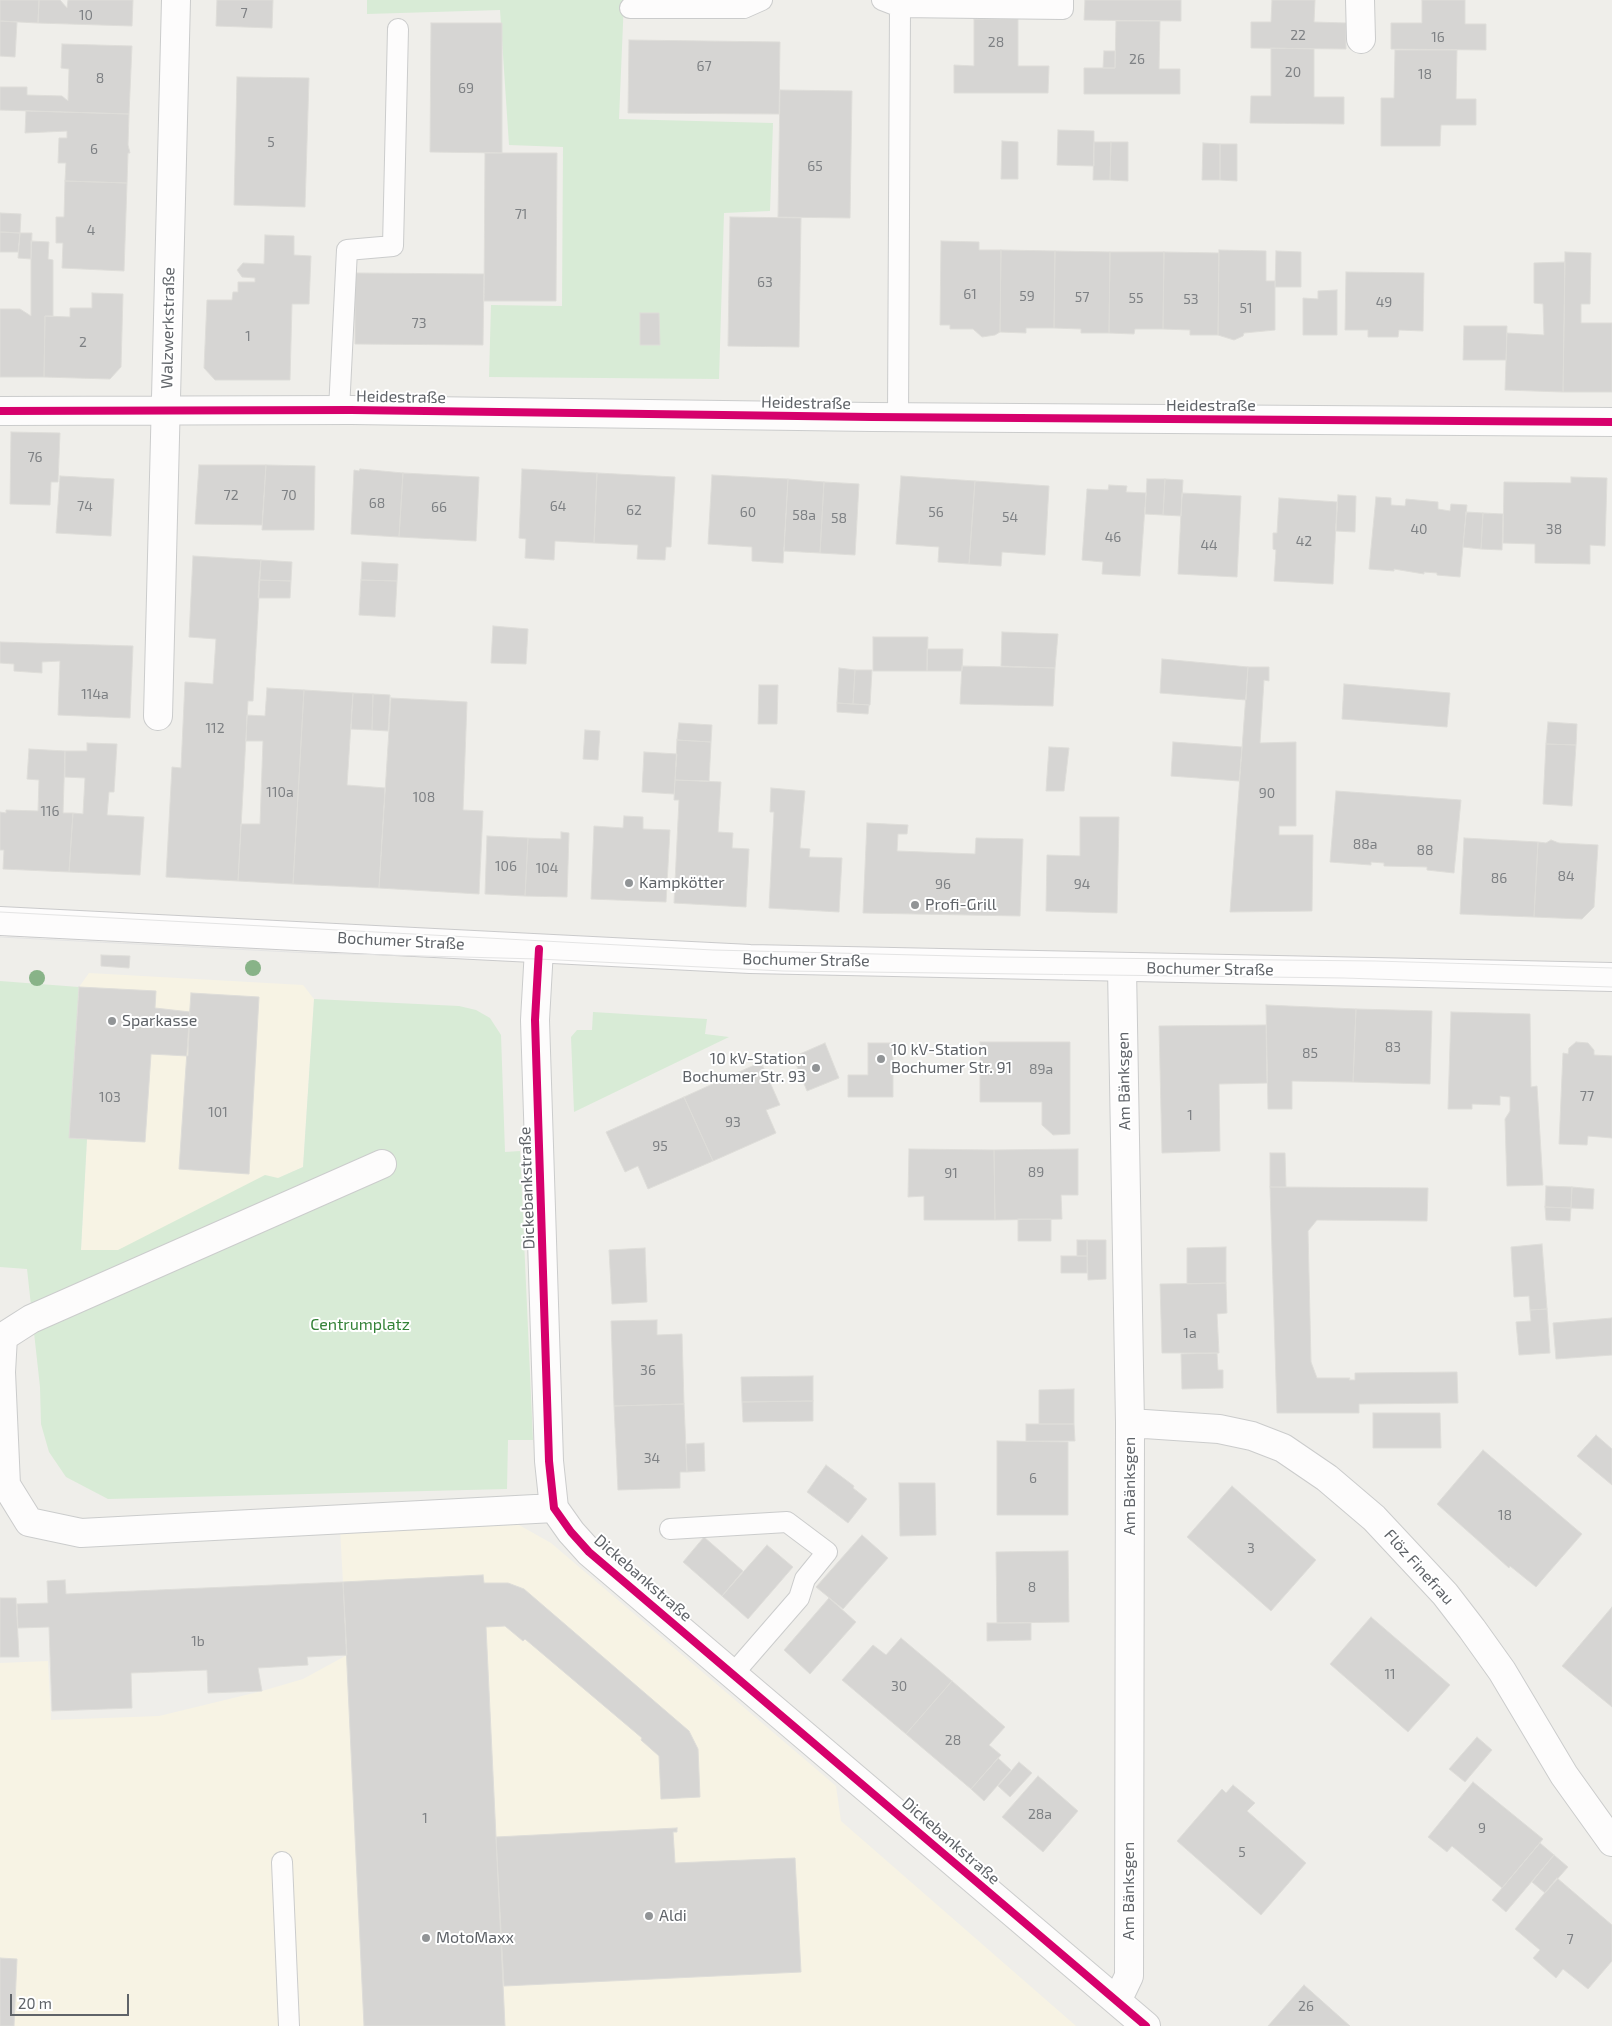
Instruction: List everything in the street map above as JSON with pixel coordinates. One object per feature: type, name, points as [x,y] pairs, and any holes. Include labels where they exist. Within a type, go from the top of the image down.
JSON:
[{"type":"street","name":"Walzwerkstraße","points":[[158,716],[176,0]]},
{"type":"street","points":[[1360,0],[1361,39]]},
{"type":"street","name":"Heidestraße","points":[[0,411],[339,410],[898,417],[1612,422]]},
{"type":"street","name":"Bochumer Straße","points":[[0,921],[740,959],[1612,977]]},
{"type":"street","name":"Dickebankstraße","points":[[539,949],[535,1020],[549,1461],[554,1508],[571,1532],[590,1552],[1146,2026]]},
{"type":"street","name":"Am Bänksgen","points":[[1117,2001],[1129,1976],[1130,1423],[1122,968]]},
{"type":"street","points":[[382,1164],[31,1319],[3,1337],[1,1372],[6,1485],[28,1522],[82,1533],[554,1508]]},
{"type":"street","name":"Flöz Finefrau","points":[[1130,1423],[1219,1429],[1252,1436],[1283,1448],[1327,1478],[1374,1518],[1445,1594],[1472,1629],[1502,1670],[1564,1775],[1612,1842]]},
{"type":"lane","points":[[630,8],[744,8],[762,0]]},
{"type":"lane","points":[[898,417],[891,3],[1063,9],[1063,0]]},
{"type":"lane","points":[[339,410],[347,250],[393,246],[398,29]]},
{"type":"lane","points":[[670,1529],[787,1522],[827,1552],[805,1579],[800,1598],[733,1674]]},
{"type":"lane","points":[[282,1862],[290,2026]]},
{"type":"shaded area","points":[[89,973],[303,985],[314,999],[303,1167],[118,1250],[81,1250],[87,1139],[69,1138],[79,987]]},
{"type":"shaded area","points":[[519,1525],[551,1543],[836,1786],[841,1821],[1076,2026],[0,2026],[0,1663],[48,1661],[51,1720],[159,1716],[262,1691],[303,1679],[347,1655],[340,1529]]},
{"type":"green space","points":[[367,0],[624,0],[619,119],[773,123],[770,211],[724,213],[719,379],[489,377],[491,305],[562,306],[563,147],[509,145],[500,10],[367,14]]},
{"type":"green space","name":"Centrumplatz","points":[[0,981],[79,987],[69,1138],[87,1139],[81,1250],[118,1250],[265,1175],[278,1178],[303,1167],[314,999],[459,1006],[476,1010],[490,1018],[501,1035],[505,1152],[520,1151],[533,1440],[508,1440],[507,1489],[108,1499],[66,1477],[49,1452],[41,1424],[40,1387],[27,1269],[0,1267]]},
{"type":"green space","points":[[593,1012],[707,1019],[705,1034],[729,1037],[574,1112],[571,1037],[577,1030],[592,1030]]},
{"type":"building","points":[[0,0],[39,0],[38,23],[0,21]]},
{"type":"building","points":[[39,0],[60,0],[67,8],[68,0],[133,0],[132,26],[38,23]]},
{"type":"building","points":[[217,0],[273,0],[272,28],[216,26]]},
{"type":"building","points":[[1085,0],[1181,0],[1181,21],[1084,20]]},
{"type":"building","points":[[1272,0],[1315,0],[1314,22],[1346,23],[1346,49],[1251,48],[1251,22],[1271,22]]},
{"type":"building","points":[[1422,0],[1465,0],[1465,24],[1486,24],[1486,50],[1391,49],[1391,23],[1422,23]]},
{"type":"building","points":[[974,19],[1018,19],[1018,66],[1049,66],[1048,93],[954,93],[954,65],[974,66]]},
{"type":"building","points":[[0,21],[17,22],[15,57],[0,56]]},
{"type":"building","points":[[1116,21],[1160,21],[1159,69],[1180,69],[1180,94],[1084,94],[1084,68],[1115,68]]},
{"type":"building","points":[[431,23],[502,23],[502,153],[430,152]]},
{"type":"building","points":[[629,40],[780,42],[779,114],[628,113]]},
{"type":"building","points":[[62,44],[132,46],[129,114],[0,110],[0,87],[27,87],[27,95],[62,96],[68,101],[69,69],[61,68]]},
{"type":"building","points":[[1271,48],[1314,49],[1314,97],[1344,97],[1344,124],[1250,123],[1251,96],[1271,96]]},
{"type":"building","points":[[1395,50],[1457,50],[1456,99],[1476,99],[1476,125],[1441,125],[1440,146],[1381,146],[1381,98],[1394,98]]},
{"type":"building","points":[[1104,51],[1115,51],[1115,68],[1103,68]]},
{"type":"building","points":[[237,77],[309,78],[305,207],[234,205]]},
{"type":"building","points":[[780,90],[852,91],[850,218],[778,217]]},
{"type":"building","points":[[26,111],[129,114],[128,145],[130,153],[128,153],[127,183],[65,181],[66,163],[58,163],[59,138],[67,138],[67,131],[25,133]]},
{"type":"building","points":[[1058,130],[1094,131],[1094,166],[1057,165]]},
{"type":"building","points":[[1002,141],[1018,142],[1018,179],[1001,179]]},
{"type":"building","points":[[1094,142],[1111,142],[1110,180],[1093,180]]},
{"type":"building","points":[[1111,142],[1128,142],[1128,181],[1110,180]]},
{"type":"building","points":[[1203,143],[1220,144],[1220,180],[1202,180]]},
{"type":"building","points":[[1220,144],[1237,144],[1237,181],[1220,180]]},
{"type":"building","points":[[485,153],[557,153],[556,301],[484,301]]},
{"type":"building","points":[[65,181],[127,183],[124,271],[62,268],[63,243],[56,243],[56,217],[64,217]]},
{"type":"building","points":[[0,213],[21,214],[20,233],[0,232]]},
{"type":"building","points":[[730,217],[801,218],[799,347],[728,346]]},
{"type":"building","points":[[0,232],[20,233],[18,252],[0,252]]},
{"type":"building","points":[[20,233],[32,233],[31,259],[18,258]]},
{"type":"building","points":[[265,235],[294,236],[294,255],[311,256],[309,304],[292,304],[290,380],[215,380],[204,368],[207,300],[232,300],[233,292],[238,292],[238,282],[255,282],[255,278],[242,277],[237,270],[243,263],[264,264]]},
{"type":"building","points":[[31,241],[49,242],[48,259],[53,260],[53,316],[45,316],[44,377],[0,377],[0,309],[20,309],[31,316]]},
{"type":"building","points":[[941,241],[979,242],[979,250],[1001,250],[1000,332],[995,335],[982,337],[973,329],[950,329],[950,325],[940,325]]},
{"type":"building","points":[[1001,250],[1055,251],[1054,328],[1026,328],[1026,333],[1000,332]]},
{"type":"building","points":[[1219,250],[1266,251],[1266,281],[1275,281],[1275,330],[1244,333],[1243,336],[1234,340],[1218,335]]},
{"type":"building","points":[[1055,251],[1110,252],[1109,333],[1081,333],[1081,329],[1054,328]]},
{"type":"building","points":[[1276,251],[1301,252],[1301,287],[1275,287]]},
{"type":"building","points":[[1110,252],[1164,252],[1163,329],[1135,329],[1134,334],[1109,333]]},
{"type":"building","points":[[1164,252],[1219,253],[1218,335],[1190,335],[1190,330],[1163,329]]},
{"type":"building","points":[[1565,252],[1591,253],[1590,304],[1581,304],[1581,323],[1612,323],[1612,392],[1563,392]]},
{"type":"building","points":[[1565,262],[1563,392],[1505,390],[1507,333],[1544,335],[1543,304],[1534,303],[1534,263]]},
{"type":"building","points":[[1346,272],[1424,273],[1423,331],[1399,330],[1398,337],[1368,337],[1368,330],[1345,330]]},
{"type":"building","points":[[355,273],[484,274],[483,345],[355,344]]},
{"type":"building","points":[[1337,290],[1337,335],[1303,335],[1303,298],[1318,299],[1318,291]]},
{"type":"building","points":[[92,293],[123,294],[121,367],[110,379],[44,377],[45,316],[70,317],[70,308],[92,308]]},
{"type":"building","points":[[640,313],[659,313],[660,345],[640,345]]},
{"type":"building","points":[[1464,326],[1507,326],[1506,360],[1463,360]]},
{"type":"building","points":[[11,432],[60,433],[58,482],[51,482],[50,505],[10,504]]},
{"type":"building","points":[[199,465],[266,465],[262,525],[195,524]]},
{"type":"building","points":[[266,465],[315,466],[314,530],[262,530]]},
{"type":"building","points":[[360,469],[403,473],[399,537],[351,534],[354,470],[359,471]]},
{"type":"building","points":[[522,469],[597,473],[594,543],[555,541],[554,560],[525,558],[526,539],[519,538]]},
{"type":"building","points":[[403,473],[479,477],[476,541],[399,537]]},
{"type":"building","points":[[597,473],[675,477],[671,547],[666,547],[665,560],[637,559],[638,545],[594,543]]},
{"type":"building","points":[[712,475],[788,479],[783,563],[752,561],[752,547],[708,544]]},
{"type":"building","points":[[60,476],[114,479],[111,536],[56,533]]},
{"type":"building","points":[[901,476],[975,481],[969,564],[938,562],[939,547],[896,544]]},
{"type":"building","points":[[1571,477],[1607,478],[1605,546],[1590,545],[1590,564],[1535,563],[1535,544],[1503,543],[1504,482],[1571,483]]},
{"type":"building","points":[[788,479],[824,482],[820,553],[784,551]]},
{"type":"building","points":[[1147,479],[1165,479],[1163,515],[1145,514]]},
{"type":"building","points":[[1165,479],[1183,480],[1181,516],[1163,515]]},
{"type":"building","points":[[975,481],[1049,486],[1045,555],[1002,552],[1001,566],[969,564]]},
{"type":"building","points":[[824,482],[859,484],[855,555],[820,553]]},
{"type":"building","points":[[1109,485],[1127,486],[1126,492],[1146,493],[1140,576],[1102,574],[1103,562],[1082,560],[1087,489],[1108,490]]},
{"type":"building","points":[[1182,493],[1241,496],[1237,577],[1178,574]]},
{"type":"building","points":[[1338,495],[1356,496],[1355,532],[1336,531]]},
{"type":"building","points":[[1376,497],[1391,498],[1391,505],[1405,506],[1406,499],[1438,502],[1438,509],[1450,511],[1451,504],[1467,505],[1460,577],[1394,569],[1394,571],[1369,569]]},
{"type":"building","points":[[1279,498],[1337,502],[1333,584],[1274,581],[1276,550],[1273,549],[1273,533],[1277,533]]},
{"type":"building","points":[[1466,512],[1483,513],[1481,549],[1463,547]]},
{"type":"building","points":[[1483,513],[1503,514],[1502,550],[1481,549]]},
{"type":"building","points":[[193,556],[261,560],[253,701],[248,701],[238,881],[166,877],[172,767],[181,768],[185,682],[213,684],[216,639],[189,637]]},
{"type":"building","points":[[261,560],[292,562],[291,581],[259,580]]},
{"type":"building","points":[[362,562],[398,564],[397,581],[361,580]]},
{"type":"building","points":[[259,580],[291,581],[290,598],[258,598]]},
{"type":"building","points":[[361,580],[397,581],[395,617],[359,615]]},
{"type":"building","points":[[493,626],[528,629],[526,664],[491,663]]},
{"type":"building","points":[[1002,632],[1058,634],[1055,668],[1001,666]]},
{"type":"building","points":[[873,637],[928,637],[927,671],[873,671]]},
{"type":"building","points":[[0,642],[133,646],[130,718],[58,715],[60,661],[42,662],[42,673],[14,671],[14,664],[0,663]]},
{"type":"building","points":[[927,649],[963,649],[962,671],[927,671]]},
{"type":"building","points":[[1162,659],[1248,667],[1246,700],[1160,693]]},
{"type":"building","points":[[962,666],[1055,668],[1053,706],[960,704]]},
{"type":"building","points":[[1248,667],[1269,667],[1269,681],[1264,680],[1260,743],[1296,742],[1296,826],[1279,826],[1279,835],[1313,835],[1312,911],[1230,912]]},
{"type":"building","points":[[839,668],[855,670],[853,704],[837,703]]},
{"type":"building","points":[[855,670],[872,670],[870,705],[853,704]]},
{"type":"building","points":[[1344,684],[1450,693],[1447,727],[1342,719]]},
{"type":"building","points":[[759,685],[778,685],[777,724],[758,724]]},
{"type":"building","points":[[267,688],[304,690],[293,884],[238,881],[241,824],[260,824],[263,741],[246,741],[247,715],[265,716]]},
{"type":"building","points":[[304,690],[353,693],[347,785],[385,788],[379,888],[293,884]]},
{"type":"building","points":[[353,693],[373,694],[372,730],[351,729]]},
{"type":"building","points":[[373,694],[390,695],[388,731],[372,730]]},
{"type":"building","points":[[391,698],[467,702],[463,810],[483,811],[479,894],[379,888]]},
{"type":"building","points":[[837,703],[869,705],[868,714],[837,712]]},
{"type":"building","points":[[1548,722],[1577,724],[1576,745],[1546,744]]},
{"type":"building","points":[[679,723],[712,725],[711,742],[677,740]]},
{"type":"building","points":[[585,730],[600,731],[598,760],[583,759]]},
{"type":"building","points":[[677,740],[711,742],[709,781],[675,780]]},
{"type":"building","points":[[1173,742],[1242,747],[1239,781],[1171,776]]},
{"type":"building","points":[[87,743],[117,744],[114,792],[109,792],[107,815],[144,817],[140,875],[69,872],[73,813],[83,814],[85,778],[65,777],[65,751],[87,751]]},
{"type":"building","points":[[1546,744],[1576,745],[1572,806],[1543,804]]},
{"type":"building","points":[[1049,747],[1069,748],[1064,791],[1046,791]]},
{"type":"building","points":[[29,749],[65,751],[63,813],[73,813],[69,872],[3,869],[4,850],[0,850],[0,812],[6,813],[6,810],[38,811],[39,780],[27,779]]},
{"type":"building","points":[[644,752],[677,754],[674,794],[642,792]]},
{"type":"building","points":[[675,780],[721,782],[718,832],[733,833],[732,848],[749,849],[746,907],[674,903],[679,800],[674,800]]},
{"type":"building","points":[[771,788],[805,791],[800,848],[810,849],[809,857],[842,858],[839,912],[769,908],[774,812],[770,812]]},
{"type":"building","points":[[1336,791],[1461,800],[1454,873],[1427,870],[1427,867],[1384,866],[1384,863],[1371,862],[1371,865],[1330,862]]},
{"type":"building","points":[[624,816],[643,817],[643,829],[670,830],[666,902],[591,899],[594,826],[623,828]]},
{"type":"building","points":[[1080,817],[1119,817],[1117,913],[1046,911],[1047,855],[1080,856]]},
{"type":"building","points":[[867,823],[908,825],[907,834],[898,834],[897,851],[975,854],[976,838],[1023,839],[1020,916],[863,913]]},
{"type":"building","points":[[561,832],[569,833],[567,897],[525,896],[528,838],[561,839]]},
{"type":"building","points":[[487,836],[528,838],[525,896],[485,894]]},
{"type":"building","points":[[1464,838],[1538,842],[1534,917],[1460,914]]},
{"type":"building","points":[[1551,840],[1559,843],[1598,845],[1594,907],[1582,919],[1534,917],[1538,842],[1546,843]]},
{"type":"building","points":[[101,955],[130,956],[129,968],[101,966]]},
{"type":"building","points":[[79,987],[156,991],[155,1008],[190,1012],[188,1056],[151,1054],[145,1142],[69,1138]]},
{"type":"building","points":[[191,993],[259,997],[249,1174],[179,1169]]},
{"type":"building","points":[[1266,1005],[1356,1009],[1353,1082],[1292,1081],[1292,1109],[1268,1109]]},
{"type":"building","points":[[1356,1009],[1432,1011],[1430,1084],[1353,1082]]},
{"type":"building","points":[[1451,1012],[1530,1014],[1531,1087],[1537,1086],[1543,1185],[1507,1186],[1505,1119],[1510,1111],[1510,1097],[1500,1096],[1500,1105],[1472,1104],[1472,1109],[1448,1109]]},
{"type":"building","points":[[1266,1025],[1267,1083],[1219,1084],[1220,1151],[1162,1153],[1159,1026]]},
{"type":"building","points":[[980,1042],[1070,1042],[1070,1134],[1053,1135],[1042,1125],[1042,1102],[980,1102]]},
{"type":"building","points":[[1576,1042],[1588,1043],[1594,1050],[1594,1055],[1612,1056],[1612,1138],[1588,1136],[1587,1145],[1559,1144],[1563,1053],[1568,1054],[1569,1048]]},
{"type":"building","name":"10 kV-Station Bochumer Str. 93","points":[[825,1043],[839,1078],[807,1091],[793,1057]]},
{"type":"building","name":"10 kV-Station Bochumer Str. 91","points":[[868,1043],[893,1043],[893,1097],[848,1097],[848,1075],[868,1075]]},
{"type":"building","points":[[761,1062],[780,1105],[766,1110],[776,1133],[713,1161],[684,1097]]},
{"type":"building","points":[[684,1097],[713,1161],[648,1189],[638,1166],[625,1172],[606,1132]]},
{"type":"building","points":[[909,1149],[994,1150],[995,1220],[924,1220],[924,1196],[908,1197]]},
{"type":"building","points":[[1078,1149],[1078,1195],[1061,1195],[1062,1219],[995,1220],[994,1150]]},
{"type":"building","points":[[1270,1153],[1285,1153],[1286,1187],[1270,1187]]},
{"type":"building","points":[[1546,1186],[1572,1187],[1571,1208],[1545,1207]]},
{"type":"building","points":[[1270,1187],[1428,1188],[1427,1221],[1317,1220],[1308,1231],[1311,1362],[1317,1378],[1350,1378],[1349,1380],[1355,1380],[1355,1373],[1457,1372],[1458,1403],[1359,1404],[1359,1413],[1277,1413]]},
{"type":"building","points":[[1572,1187],[1594,1189],[1593,1209],[1571,1208]]},
{"type":"building","points":[[1545,1207],[1571,1208],[1570,1221],[1546,1220]]},
{"type":"building","points":[[1018,1219],[1051,1219],[1051,1241],[1018,1241]]},
{"type":"building","points":[[1077,1240],[1087,1240],[1087,1256],[1077,1256]]},
{"type":"building","points":[[1087,1240],[1106,1240],[1106,1279],[1088,1280]]},
{"type":"building","points":[[1542,1244],[1547,1309],[1530,1310],[1529,1296],[1514,1297],[1511,1247]]},
{"type":"building","points":[[1226,1247],[1226,1283],[1187,1284],[1187,1248]]},
{"type":"building","points":[[645,1248],[647,1302],[612,1304],[609,1250]]},
{"type":"building","points":[[1061,1256],[1087,1256],[1087,1273],[1061,1273]]},
{"type":"building","points":[[1226,1283],[1227,1313],[1217,1314],[1219,1353],[1162,1353],[1160,1284]]},
{"type":"building","points":[[1547,1309],[1550,1353],[1519,1355],[1516,1322],[1531,1321],[1530,1310]]},
{"type":"building","points":[[1612,1318],[1612,1355],[1556,1359],[1553,1323]]},
{"type":"building","points":[[657,1320],[657,1335],[682,1334],[684,1404],[614,1406],[611,1321]]},
{"type":"building","points":[[1217,1353],[1218,1370],[1223,1370],[1223,1388],[1182,1389],[1181,1354]]},
{"type":"building","points":[[813,1376],[813,1401],[742,1402],[741,1377]]},
{"type":"building","points":[[1074,1389],[1074,1424],[1039,1424],[1039,1390]]},
{"type":"building","points":[[813,1401],[813,1421],[743,1422],[742,1402]]},
{"type":"building","points":[[684,1404],[687,1472],[680,1472],[680,1488],[618,1490],[614,1406]]},
{"type":"building","points":[[1373,1413],[1440,1413],[1441,1448],[1373,1448]]},
{"type":"building","points":[[1026,1424],[1074,1424],[1075,1441],[1026,1441]]},
{"type":"building","points":[[1596,1435],[1612,1449],[1612,1485],[1577,1456]]},
{"type":"building","points":[[997,1441],[1068,1442],[1068,1515],[997,1515]]},
{"type":"building","points":[[704,1443],[705,1471],[687,1472],[686,1444]]},
{"type":"building","points":[[1483,1450],[1582,1534],[1536,1587],[1510,1566],[1509,1568],[1437,1504]]},
{"type":"building","points":[[826,1465],[854,1486],[853,1488],[867,1499],[848,1523],[807,1492]]},
{"type":"building","points":[[899,1483],[935,1483],[936,1535],[900,1536]]},
{"type":"building","points":[[1232,1486],[1316,1560],[1271,1611],[1187,1537]]},
{"type":"building","points":[[862,1535],[888,1558],[843,1609],[816,1587]]},
{"type":"building","points":[[704,1537],[743,1571],[722,1596],[683,1562]]},
{"type":"building","points":[[767,1545],[793,1567],[748,1619],[722,1596]]},
{"type":"building","points":[[1068,1551],[1069,1622],[997,1623],[996,1552]]},
{"type":"building","points":[[483,1575],[484,1583],[508,1583],[524,1589],[689,1731],[698,1749],[700,1797],[661,1799],[659,1756],[641,1740],[642,1738],[525,1639],[523,1641],[505,1626],[486,1627],[505,2026],[364,2026],[343,1582]]},
{"type":"building","points":[[65,1580],[66,1594],[343,1582],[347,1655],[307,1657],[308,1665],[258,1668],[262,1691],[208,1693],[207,1670],[131,1673],[132,1708],[52,1711],[49,1627],[18,1628],[17,1604],[48,1603],[47,1581]]},
{"type":"building","points":[[0,1598],[16,1598],[19,1657],[0,1657]]},
{"type":"building","points":[[829,1598],[856,1622],[810,1674],[784,1650]]},
{"type":"building","points":[[1612,1607],[1612,1707],[1562,1666]]},
{"type":"building","points":[[1371,1617],[1450,1685],[1408,1732],[1330,1664]]},
{"type":"building","points":[[987,1623],[1031,1623],[1031,1640],[987,1641]]},
{"type":"building","points":[[901,1638],[952,1681],[906,1734],[842,1680],[873,1645],[886,1655]]},
{"type":"building","points":[[952,1681],[1005,1727],[989,1745],[1001,1755],[971,1789],[906,1734]]},
{"type":"building","points":[[1477,1737],[1492,1750],[1465,1782],[1449,1769]]},
{"type":"building","points":[[998,1758],[1011,1770],[984,1801],[971,1789]]},
{"type":"building","points":[[1019,1762],[1032,1773],[1010,1797],[998,1786]]},
{"type":"building","points":[[1038,1776],[1078,1811],[1043,1852],[1002,1817]]},
{"type":"building","points":[[1473,1782],[1543,1839],[1502,1888],[1452,1846],[1447,1852],[1428,1837]]},
{"type":"building","points":[[1233,1785],[1255,1803],[1247,1811],[1306,1863],[1261,1915],[1177,1841],[1222,1789],[1226,1793]]},
{"type":"building","name":"Aldi","points":[[677,1828],[677,1832],[673,1832],[675,1863],[795,1858],[801,1972],[504,1986],[496,1837]]},
{"type":"building","points":[[1540,1843],[1554,1855],[1506,1912],[1492,1900]]},
{"type":"building","points":[[1554,1855],[1568,1867],[1545,1893],[1532,1882]]},
{"type":"building","points":[[1557,1878],[1612,1925],[1612,1961],[1588,1989],[1563,1969],[1556,1978],[1533,1958],[1540,1950],[1515,1929]]},
{"type":"building","points":[[0,1958],[17,1959],[14,2026],[0,2026]]},
{"type":"building","points":[[1304,1985],[1350,2026],[1268,2026]]},
{"type":"tram line","points":[[0,912],[713,950],[998,957],[1375,961],[1612,968]]},
{"type":"tram line","points":[[0,937],[310,953],[538,959],[783,971],[1344,978],[1612,987]]},
{"type":"cycle path","points":[[0,411],[351,410],[872,417],[1612,422]]},
{"type":"cycle path","points":[[539,949],[535,1020],[549,1461],[554,1508],[571,1532],[589,1552],[1146,2026]]},
{"type":"place","name":"Kampkötter","points":[[629,883]]},
{"type":"place","name":"Profi-Grill","points":[[915,905]]},
{"type":"place","name":"Sparkasse","points":[[112,1021]]},
{"type":"place","name":"10 kV-Station Bochumer Str. 91","points":[[881,1059]]},
{"type":"place","name":"10 kV-Station Bochumer Str. 93","points":[[816,1068]]},
{"type":"place","name":"Aldi","points":[[649,1916]]},
{"type":"place","name":"MotoMaxx","points":[[426,1938]]}]
